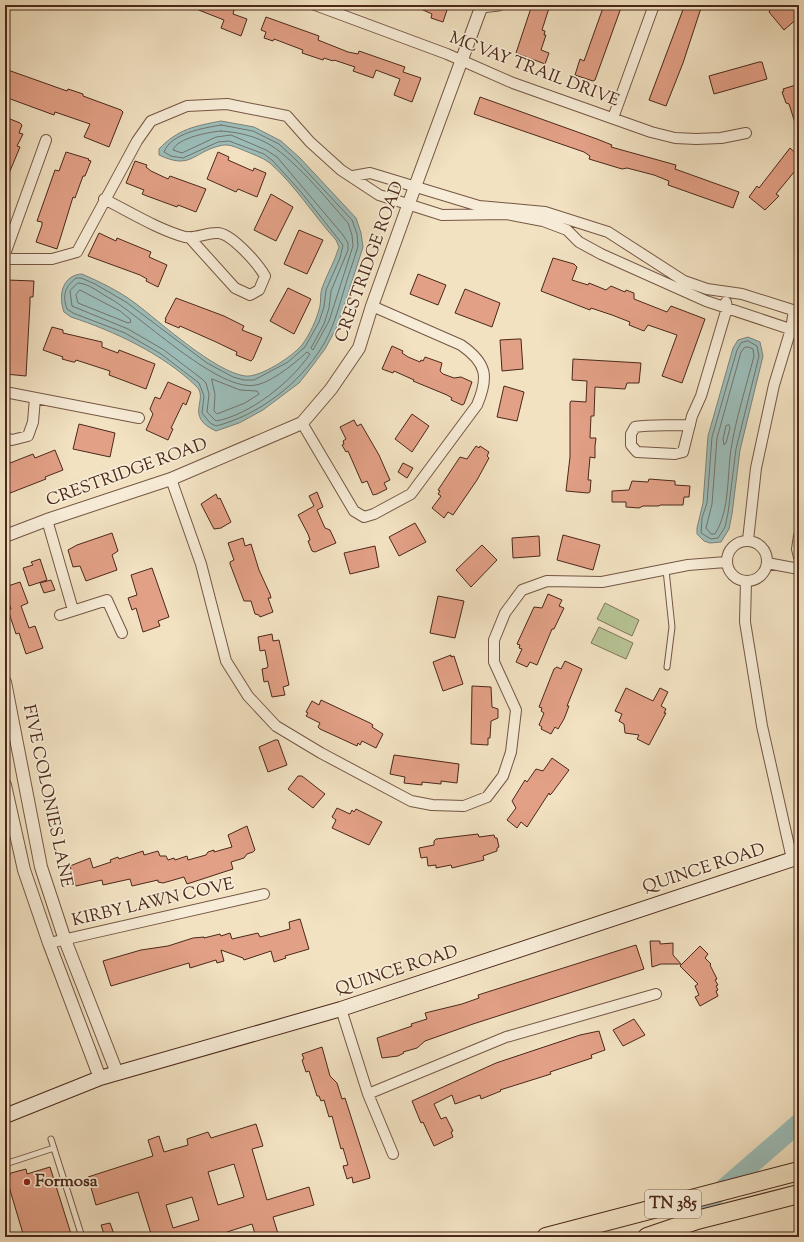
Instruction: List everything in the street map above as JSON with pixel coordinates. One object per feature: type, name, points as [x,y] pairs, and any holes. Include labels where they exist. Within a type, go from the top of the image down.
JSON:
[{"type":"highway","name":"TN 385","points":[[546,1237],[799,1171]]},
{"type":"highway","name":"TN 385","points":[[647,1237],[697,1220],[799,1194]]},
{"type":"main road","name":"QUINCE ROAD","points":[[5,1116],[100,1078],[341,1008],[795,858]]},
{"type":"street","name":"MCVAY TRAIL DRIVE","points":[[315,5],[462,60],[513,83],[651,132],[675,138],[706,139],[746,133]]},
{"type":"street","points":[[613,118],[654,5]]},
{"type":"street","name":"CRESTRIDGE ROAD","points":[[5,536],[47,520],[171,479],[302,423],[331,389],[359,348],[372,306],[481,7]]},
{"type":"street","points":[[5,259],[52,259],[77,252],[104,199],[137,141],[151,121],[187,106],[227,104],[287,116],[310,142],[341,170],[353,176],[368,189],[379,195],[409,203],[442,215],[506,214],[543,221],[566,230],[579,242],[601,254],[706,300],[795,331]]},
{"type":"street","points":[[5,254],[46,140]]},
{"type":"street","points":[[353,176],[370,173],[479,206],[544,212],[608,232],[684,281],[707,289],[742,294],[796,311],[795,331],[774,384],[759,453],[748,540]]},
{"type":"street","points":[[104,199],[155,225],[189,237],[235,288],[250,295],[259,290],[265,276],[263,272],[254,260],[225,234],[217,232],[189,237]]},
{"type":"street","points":[[690,425],[647,425],[635,427],[631,434],[631,445],[637,452],[675,454],[683,452],[727,308],[725,292]]},
{"type":"street","points":[[302,423],[354,511],[364,517],[374,514],[411,494],[477,405],[483,391],[485,375],[481,362],[474,354],[462,345],[372,306]]},
{"type":"street","points":[[5,392],[139,418]]},
{"type":"street","points":[[5,438],[12,440],[28,436],[33,422],[35,398]]},
{"type":"street","points":[[171,479],[201,564],[226,660],[248,696],[276,726],[314,749],[411,801],[432,805],[464,806],[487,797],[503,776],[511,752],[516,710],[494,662],[494,640],[505,613],[522,590],[547,581],[602,582],[666,570],[726,562]]},
{"type":"street","points":[[47,520],[73,610]]},
{"type":"street","points":[[799,536],[797,548],[799,557]]},
{"type":"street","points":[[748,540],[760,545],[767,557],[767,563],[762,574],[752,580],[746,581],[735,578],[727,568],[726,562],[730,549],[741,541],[748,540]]},
{"type":"street","points":[[767,563],[799,569]]},
{"type":"street","points":[[746,581],[746,630],[762,726],[795,858]]},
{"type":"street","points":[[60,615],[107,600],[122,632]]},
{"type":"street","name":"FIVE COLONIES LANE","points":[[5,682],[41,867],[65,940],[117,1073]]},
{"type":"street","name":"FIVE COLONIES LANE","points":[[5,785],[24,870],[49,943],[100,1078]]},
{"type":"street","points":[[24,870],[41,867]]},
{"type":"street","name":"KIRBY LAWN COVE","points":[[49,943],[264,894]]},
{"type":"street","points":[[368,1094],[506,1037],[656,994]]},
{"type":"street","points":[[341,1008],[368,1094],[393,1154]]},
{"type":"lane","points":[[481,7],[499,8],[504,5]]},
{"type":"lane","points":[[666,570],[672,627],[667,667]]},
{"type":"lane","points":[[51,1139],[82,1237]]},
{"type":"lane","points":[[5,1164],[54,1148]]},
{"type":"lane","points":[[5,1228],[8,1237]]},
{"type":"green space","points":[[605,603],[639,620],[632,636],[597,619]]},
{"type":"green space","points":[[599,627],[633,643],[626,659],[591,643]]},
{"type":"water","points":[[221,121],[254,127],[281,141],[300,158],[356,218],[361,233],[363,247],[338,325],[325,349],[307,373],[299,383],[263,410],[239,423],[216,431],[206,425],[201,419],[199,414],[200,391],[183,374],[137,345],[104,329],[71,317],[64,312],[61,299],[63,287],[66,282],[75,275],[82,274],[109,287],[135,303],[188,345],[219,366],[245,376],[259,374],[276,365],[298,350],[308,336],[319,311],[322,288],[339,247],[336,240],[288,181],[270,163],[260,157],[228,145],[210,149],[185,161],[178,161],[159,155],[159,149],[166,142],[187,129]]},
{"type":"water","points":[[748,337],[760,342],[763,356],[740,450],[729,529],[721,542],[710,543],[704,541],[697,534],[703,503],[708,436],[733,348],[738,340]]},
{"type":"building","points":[[186,5],[231,5],[235,7],[233,14],[247,19],[241,36],[221,28],[224,20]]},
{"type":"building","points":[[412,5],[435,5],[447,10],[443,22],[431,18],[432,14]]},
{"type":"building","points":[[532,5],[550,5],[542,30],[545,31],[544,35],[546,35],[541,50],[549,53],[545,64],[516,53]]},
{"type":"building","points":[[604,5],[622,5],[595,80],[593,81],[575,75],[580,59],[584,61]]},
{"type":"building","points":[[686,5],[702,5],[683,63],[666,106],[649,100]]},
{"type":"building","points":[[766,5],[794,5],[799,11],[799,17],[784,30],[769,12],[770,10]]},
{"type":"building","points":[[266,17],[319,36],[318,40],[348,52],[358,54],[359,51],[405,67],[403,72],[421,78],[412,102],[394,95],[400,79],[376,70],[373,78],[353,71],[355,67],[334,60],[324,58],[323,60],[302,53],[303,50],[274,39],[273,41],[264,38],[266,32],[261,30]]},
{"type":"building","points":[[762,62],[767,79],[714,94],[709,76]]},
{"type":"building","points":[[5,69],[67,91],[68,89],[83,94],[83,96],[121,110],[123,112],[109,147],[84,137],[90,124],[55,112],[54,115],[5,97]]},
{"type":"building","points":[[799,84],[799,128],[797,129],[789,104],[786,103],[782,92],[784,91],[783,89]]},
{"type":"building","points":[[480,97],[597,139],[612,145],[611,147],[676,165],[675,169],[739,192],[733,208],[668,185],[669,181],[654,175],[627,168],[622,169],[589,159],[590,156],[584,152],[474,114]]},
{"type":"building","points":[[5,117],[20,123],[22,125],[19,133],[23,134],[17,146],[20,147],[5,183]]},
{"type":"building","points":[[790,148],[799,156],[799,166],[776,194],[779,196],[765,210],[749,197],[757,186],[759,188]]},
{"type":"building","points":[[66,152],[89,159],[88,160],[91,161],[85,176],[83,176],[75,198],[73,197],[57,249],[36,242],[42,225],[42,222],[37,221],[55,170],[59,171]]},
{"type":"building","points":[[218,152],[229,157],[228,160],[253,171],[254,168],[266,173],[257,197],[238,189],[236,192],[207,179]]},
{"type":"building","points":[[135,161],[147,165],[146,167],[151,171],[168,179],[170,176],[206,189],[196,212],[178,205],[177,207],[142,194],[144,190],[126,183]]},
{"type":"building","points":[[271,194],[293,207],[276,241],[254,230]]},
{"type":"building","points":[[299,230],[323,240],[307,274],[284,264]]},
{"type":"building","points":[[99,233],[116,241],[117,238],[151,252],[149,257],[167,265],[158,287],[146,281],[147,279],[140,275],[88,256]]},
{"type":"building","points":[[553,258],[574,264],[577,267],[572,280],[588,285],[589,283],[606,290],[611,286],[625,292],[626,290],[634,293],[634,299],[667,312],[671,306],[705,319],[682,383],[662,376],[677,335],[648,325],[644,331],[629,325],[630,322],[612,315],[591,308],[590,310],[541,291]]},
{"type":"building","points":[[418,274],[446,285],[438,305],[410,294]]},
{"type":"building","points":[[7,280],[34,281],[33,297],[30,297],[26,376],[5,374],[5,300]]},
{"type":"building","points":[[288,288],[311,299],[294,334],[270,321]]},
{"type":"building","points":[[465,289],[500,303],[492,327],[455,313]]},
{"type":"building","points":[[176,298],[224,316],[244,326],[242,330],[262,338],[253,359],[251,361],[236,355],[237,352],[216,342],[180,326],[179,328],[165,322],[165,319]]},
{"type":"building","points":[[52,327],[63,330],[63,333],[102,342],[102,347],[118,353],[119,350],[155,364],[146,389],[109,375],[110,371],[76,360],[73,362],[62,359],[63,357],[43,350]]},
{"type":"building","points":[[521,339],[523,369],[502,371],[500,340]]},
{"type":"building","points":[[392,346],[403,351],[402,353],[408,357],[420,362],[421,360],[423,361],[425,357],[442,363],[440,371],[443,374],[454,378],[461,377],[472,382],[464,404],[462,405],[451,400],[452,398],[447,395],[413,381],[414,380],[394,371],[393,373],[382,369]]},
{"type":"building","points":[[573,359],[641,363],[639,383],[627,383],[625,389],[595,387],[594,416],[591,416],[590,438],[596,438],[595,458],[590,457],[588,480],[591,480],[590,492],[588,493],[566,491],[570,457],[570,403],[571,401],[586,402],[587,381],[572,380]]},
{"type":"building","points":[[168,382],[191,392],[186,405],[183,403],[171,428],[173,429],[168,440],[146,430],[153,414],[150,409],[155,397],[160,399]]},
{"type":"building","points":[[504,386],[524,392],[517,421],[497,417]]},
{"type":"building","points":[[412,414],[429,426],[412,452],[395,439]]},
{"type":"building","points":[[354,420],[357,426],[361,424],[379,455],[390,480],[384,483],[387,489],[377,494],[373,495],[367,481],[362,483],[348,451],[346,452],[342,445],[344,444],[343,441],[346,439],[340,427]]},
{"type":"building","points":[[79,424],[115,433],[110,457],[73,449]]},
{"type":"building","points":[[476,446],[479,448],[480,446],[489,452],[487,456],[489,458],[477,480],[453,515],[448,512],[444,518],[432,508],[441,496],[438,494],[440,491],[438,490],[460,457],[467,459]]},
{"type":"building","points":[[55,450],[63,470],[45,477],[46,479],[5,495],[5,465],[33,454],[35,458]]},
{"type":"building","points":[[403,463],[413,468],[407,478],[398,472]]},
{"type":"building","points":[[649,479],[675,481],[675,485],[690,486],[689,497],[684,497],[683,505],[643,506],[639,508],[626,507],[626,502],[612,502],[612,491],[629,490],[632,481],[648,482]]},
{"type":"building","points":[[317,492],[323,507],[317,510],[325,528],[330,530],[336,543],[315,552],[312,551],[308,541],[310,540],[308,534],[298,515],[314,506],[309,496]]},
{"type":"building","points":[[216,494],[218,499],[220,498],[231,522],[221,528],[214,529],[201,504]]},
{"type":"building","points":[[415,523],[426,542],[399,556],[389,537]]},
{"type":"building","points":[[112,533],[118,551],[112,555],[117,570],[86,581],[80,566],[73,567],[68,550],[77,545]]},
{"type":"building","points":[[563,535],[600,545],[593,570],[557,560]]},
{"type":"building","points":[[539,536],[540,556],[513,558],[512,538]]},
{"type":"building","points":[[243,538],[245,546],[251,544],[259,570],[271,598],[268,598],[273,612],[260,617],[259,615],[255,614],[251,601],[244,601],[230,564],[230,562],[234,560],[228,543]]},
{"type":"building","points":[[482,545],[497,560],[471,587],[456,570]]},
{"type":"building","points":[[375,546],[379,567],[350,574],[344,553]]},
{"type":"building","points":[[40,559],[47,580],[29,586],[23,568],[33,565],[31,562]]},
{"type":"building","points":[[152,568],[169,617],[158,621],[160,626],[143,632],[136,608],[132,610],[128,598],[137,595],[131,575]]},
{"type":"building","points":[[51,580],[55,590],[44,593],[40,583]]},
{"type":"building","points":[[20,582],[28,603],[21,606],[29,628],[35,626],[43,648],[26,654],[19,633],[16,634],[8,610],[11,609],[5,592],[5,587]]},
{"type":"building","points":[[548,594],[562,600],[559,606],[564,608],[554,629],[552,629],[537,665],[530,662],[527,667],[516,662],[522,649],[519,648],[520,645],[517,644],[534,607],[542,608]]},
{"type":"building","points":[[438,596],[464,601],[455,638],[430,633]]},
{"type":"building","points":[[272,634],[273,641],[279,640],[289,685],[283,687],[285,695],[272,697],[268,681],[264,682],[262,669],[267,668],[268,666],[265,650],[260,651],[258,637]]},
{"type":"building","points":[[451,655],[451,657],[454,656],[463,684],[443,691],[433,662]]},
{"type":"building","points":[[565,661],[582,669],[567,706],[569,706],[564,719],[558,729],[555,727],[551,734],[541,729],[542,727],[539,725],[544,713],[541,711],[542,708],[539,707],[554,669],[557,667],[561,669]]},
{"type":"building","points":[[472,686],[491,687],[492,707],[498,709],[498,718],[491,721],[488,745],[471,744]]},
{"type":"building","points":[[626,688],[653,701],[660,688],[668,692],[661,706],[666,709],[664,713],[666,713],[649,745],[637,739],[639,735],[625,733],[624,724],[619,721],[622,714],[615,711]]},
{"type":"building","points":[[321,700],[373,725],[372,727],[383,734],[376,748],[362,741],[360,745],[358,743],[357,746],[320,729],[318,727],[320,723],[306,716],[308,713],[306,712],[312,701],[319,705]]},
{"type":"building","points":[[278,740],[287,765],[268,772],[259,747]]},
{"type":"building","points":[[394,755],[459,764],[457,783],[441,781],[441,784],[422,782],[422,785],[404,783],[405,777],[390,774]]},
{"type":"building","points":[[552,758],[569,770],[552,793],[550,795],[549,793],[527,827],[521,822],[517,828],[507,820],[516,808],[512,801],[525,780],[527,782],[536,769],[543,771]]},
{"type":"building","points":[[298,776],[302,776],[325,794],[313,808],[288,789]]},
{"type":"building","points":[[337,808],[350,814],[352,810],[354,812],[356,809],[382,822],[369,845],[332,828],[336,820],[332,817]]},
{"type":"building","points":[[247,826],[255,850],[253,852],[247,854],[244,858],[231,862],[233,869],[187,884],[184,877],[163,883],[158,882],[158,880],[132,886],[130,879],[103,885],[102,880],[76,886],[70,866],[90,858],[93,868],[111,862],[110,860],[118,857],[119,859],[143,851],[144,855],[158,851],[160,856],[166,856],[168,860],[174,858],[175,860],[187,856],[188,860],[206,855],[208,852],[214,850],[214,852],[232,847],[228,835]]},
{"type":"building","points":[[478,834],[479,837],[494,835],[495,838],[497,838],[499,847],[497,848],[497,851],[483,856],[484,860],[452,868],[451,865],[436,868],[436,865],[428,866],[427,857],[421,858],[419,848],[434,845],[434,841],[436,839]]},
{"type":"building","points":[[300,919],[309,949],[285,956],[286,958],[274,962],[271,951],[244,960],[243,958],[221,950],[224,961],[217,963],[216,960],[190,968],[189,963],[111,986],[103,961],[141,950],[168,946],[193,938],[204,938],[220,934],[221,936],[230,933],[232,939],[258,933],[260,937],[290,929],[289,922]]},
{"type":"building","points":[[650,941],[660,941],[660,944],[673,943],[673,955],[681,964],[661,964],[652,967]]},
{"type":"building","points":[[636,945],[644,969],[473,1024],[425,1041],[417,1048],[403,1052],[404,1053],[398,1056],[382,1058],[377,1038],[412,1026],[411,1024],[427,1019],[425,1013],[462,1004],[479,998],[478,995]]},
{"type":"building","points":[[700,946],[708,954],[705,958],[711,964],[710,965],[717,979],[715,980],[718,985],[716,986],[718,990],[716,991],[718,996],[700,1006],[695,997],[699,995],[695,986],[698,984],[680,966]]},
{"type":"building","points":[[634,1019],[645,1035],[623,1046],[613,1030]]},
{"type":"building","points":[[599,1031],[605,1050],[591,1055],[592,1058],[550,1072],[551,1074],[500,1090],[501,1091],[481,1099],[480,1095],[455,1104],[452,1095],[434,1104],[441,1119],[446,1117],[453,1131],[451,1132],[453,1137],[434,1146],[423,1122],[421,1123],[412,1101],[496,1063],[580,1035]]},
{"type":"building","points":[[322,1047],[330,1076],[337,1083],[342,1099],[345,1098],[370,1178],[353,1183],[352,1177],[347,1179],[343,1166],[348,1165],[343,1148],[341,1149],[332,1116],[329,1117],[324,1100],[321,1101],[319,1096],[317,1096],[309,1071],[306,1072],[302,1060],[304,1059],[302,1054]]},
{"type":"building","points":[[256,1124],[263,1146],[252,1149],[267,1200],[309,1187],[314,1205],[273,1217],[279,1237],[256,1237],[252,1224],[227,1232],[228,1237],[152,1237],[138,1192],[96,1205],[88,1177],[153,1156],[148,1140],[159,1136],[164,1152],[188,1145],[187,1139],[208,1132],[211,1138]],"holes":[[[234,1164],[244,1197],[218,1205],[208,1172]],[[192,1197],[199,1220],[173,1228],[166,1205]]]},
{"type":"building","points":[[50,1167],[72,1237],[24,1237],[7,1180],[11,1173],[26,1169],[27,1174]]},
{"type":"building","points":[[110,1223],[115,1237],[105,1237],[101,1225]]},
{"type":"waterway","points":[[678,1228],[799,1123]]},
{"type":"place","name":"Formosa","points":[[27,1182]]}]
